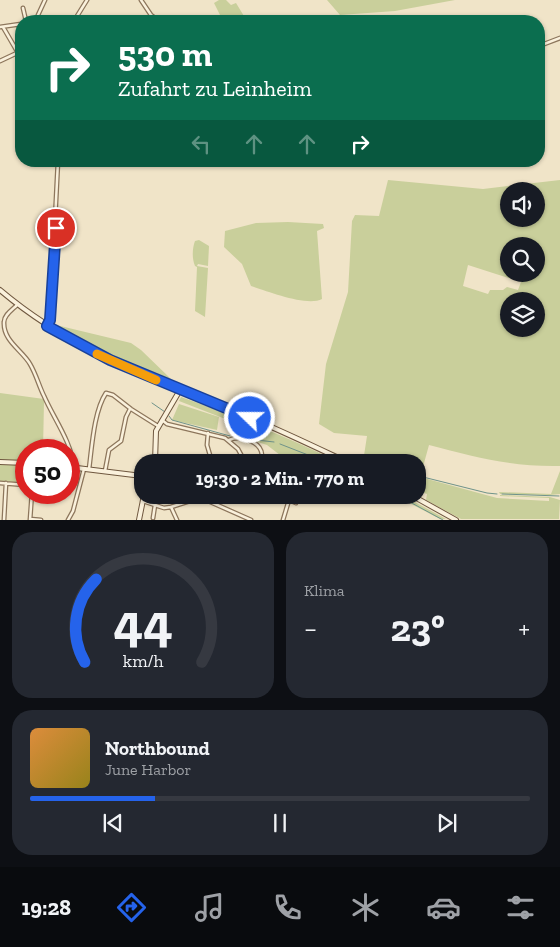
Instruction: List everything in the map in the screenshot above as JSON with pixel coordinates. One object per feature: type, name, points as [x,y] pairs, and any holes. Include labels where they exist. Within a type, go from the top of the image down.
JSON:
[{"type":"main road","points":[[0,290],[47,326],[110,360],[261,422],[330,454]]},
{"type":"main road","points":[[155,454],[155,434],[158,426],[180,390]]},
{"type":"main road","points":[[0,462],[15,463]]},
{"type":"main road","points":[[80,469],[134,475]]},
{"type":"main road","points":[[426,503],[456,520]]},
{"type":"main road","points":[[139,520],[142,504]]},
{"type":"street","points":[[38,15],[45,0]]},
{"type":"street","points":[[78,15],[87,0]]},
{"type":"street","points":[[141,0],[150,15]]},
{"type":"street","points":[[24,8],[25,15]]},
{"type":"street","points":[[15,25],[1,27],[15,49]]},
{"type":"street","points":[[545,44],[560,38]]},
{"type":"street","points":[[0,61],[15,53]]},
{"type":"street","points":[[47,326],[50,320],[58,167]]},
{"type":"street","points":[[18,305],[5,317],[6,333],[34,371],[44,398],[65,439]]},
{"type":"street","points":[[68,520],[74,511],[87,469],[94,430],[105,393],[110,393],[158,426]]},
{"type":"street","points":[[104,472],[109,450],[121,441],[126,418],[131,409]]},
{"type":"street","points":[[162,420],[167,424],[208,433],[229,440],[241,454]]},
{"type":"street","points":[[208,433],[207,445],[210,454]]},
{"type":"street","points":[[229,440],[238,438],[258,445],[262,454]]},
{"type":"street","points":[[0,483],[15,483]]},
{"type":"street","points":[[4,520],[6,483]]},
{"type":"street","points":[[31,504],[30,519],[41,520]]},
{"type":"street","points":[[152,504],[171,507],[180,504]]},
{"type":"street","points":[[215,504],[252,520]]},
{"type":"street","points":[[283,520],[287,504]]},
{"type":"street","points":[[153,518],[155,505]]},
{"type":"street","points":[[171,507],[177,520]]},
{"type":"green space","points":[[219,0],[226,0],[231,5],[236,3],[243,15],[220,15],[214,3]]},
{"type":"green space","points":[[327,0],[455,0],[395,11],[340,15]]},
{"type":"green space","points":[[388,180],[483,189],[500,187],[500,227],[545,227],[545,182],[543,182],[560,180],[560,466],[510,463],[429,445],[426,456],[426,454],[364,454],[367,436],[334,433],[319,424],[326,364],[348,292],[352,221],[355,215],[379,216]]},
{"type":"green space","points":[[256,223],[323,224],[324,228],[317,231],[322,299],[315,301],[297,300],[251,286],[242,264],[224,247],[225,231]]},
{"type":"green space","points":[[199,240],[209,246],[208,266],[198,264],[197,266],[208,268],[205,317],[195,311],[197,267],[194,263],[193,251],[195,241]]},
{"type":"green space","points":[[52,324],[131,343],[171,379],[166,382],[100,354],[52,327]]},
{"type":"green space","points":[[0,393],[44,399],[46,402],[44,402],[43,439],[15,439],[15,461],[0,460]]},
{"type":"green space","points":[[181,397],[261,427],[321,454],[279,454],[267,445],[242,437],[246,427],[179,401]]},
{"type":"green space","points":[[179,404],[219,417],[217,430],[172,420]]},
{"type":"green space","points":[[15,464],[15,482],[0,481],[0,465]]},
{"type":"green space","points":[[560,471],[560,494],[550,495],[500,494],[499,492],[551,494]]},
{"type":"green space","points":[[426,479],[497,498],[549,501],[549,498],[500,495],[550,497],[560,500],[559,519],[461,519],[426,500]]},
{"type":"green space","points":[[411,504],[418,504],[446,519],[440,519]]},
{"type":"waterway","points":[[152,403],[165,412]]},
{"type":"waterway","points":[[169,416],[172,420],[230,436]]},
{"type":"waterway","points":[[248,439],[274,442]]},
{"type":"waterway","points":[[280,444],[306,454]]},
{"type":"waterway","points":[[426,478],[497,494]]},
{"type":"waterway","points":[[502,494],[559,496]]},
{"type":"waterway","points":[[414,504],[443,520]]},
{"type":"slow traffic","points":[[97,354],[156,380]]},
{"type":"route","points":[[56,228],[50,320],[47,326],[79,345],[110,360],[250,418]]}]
